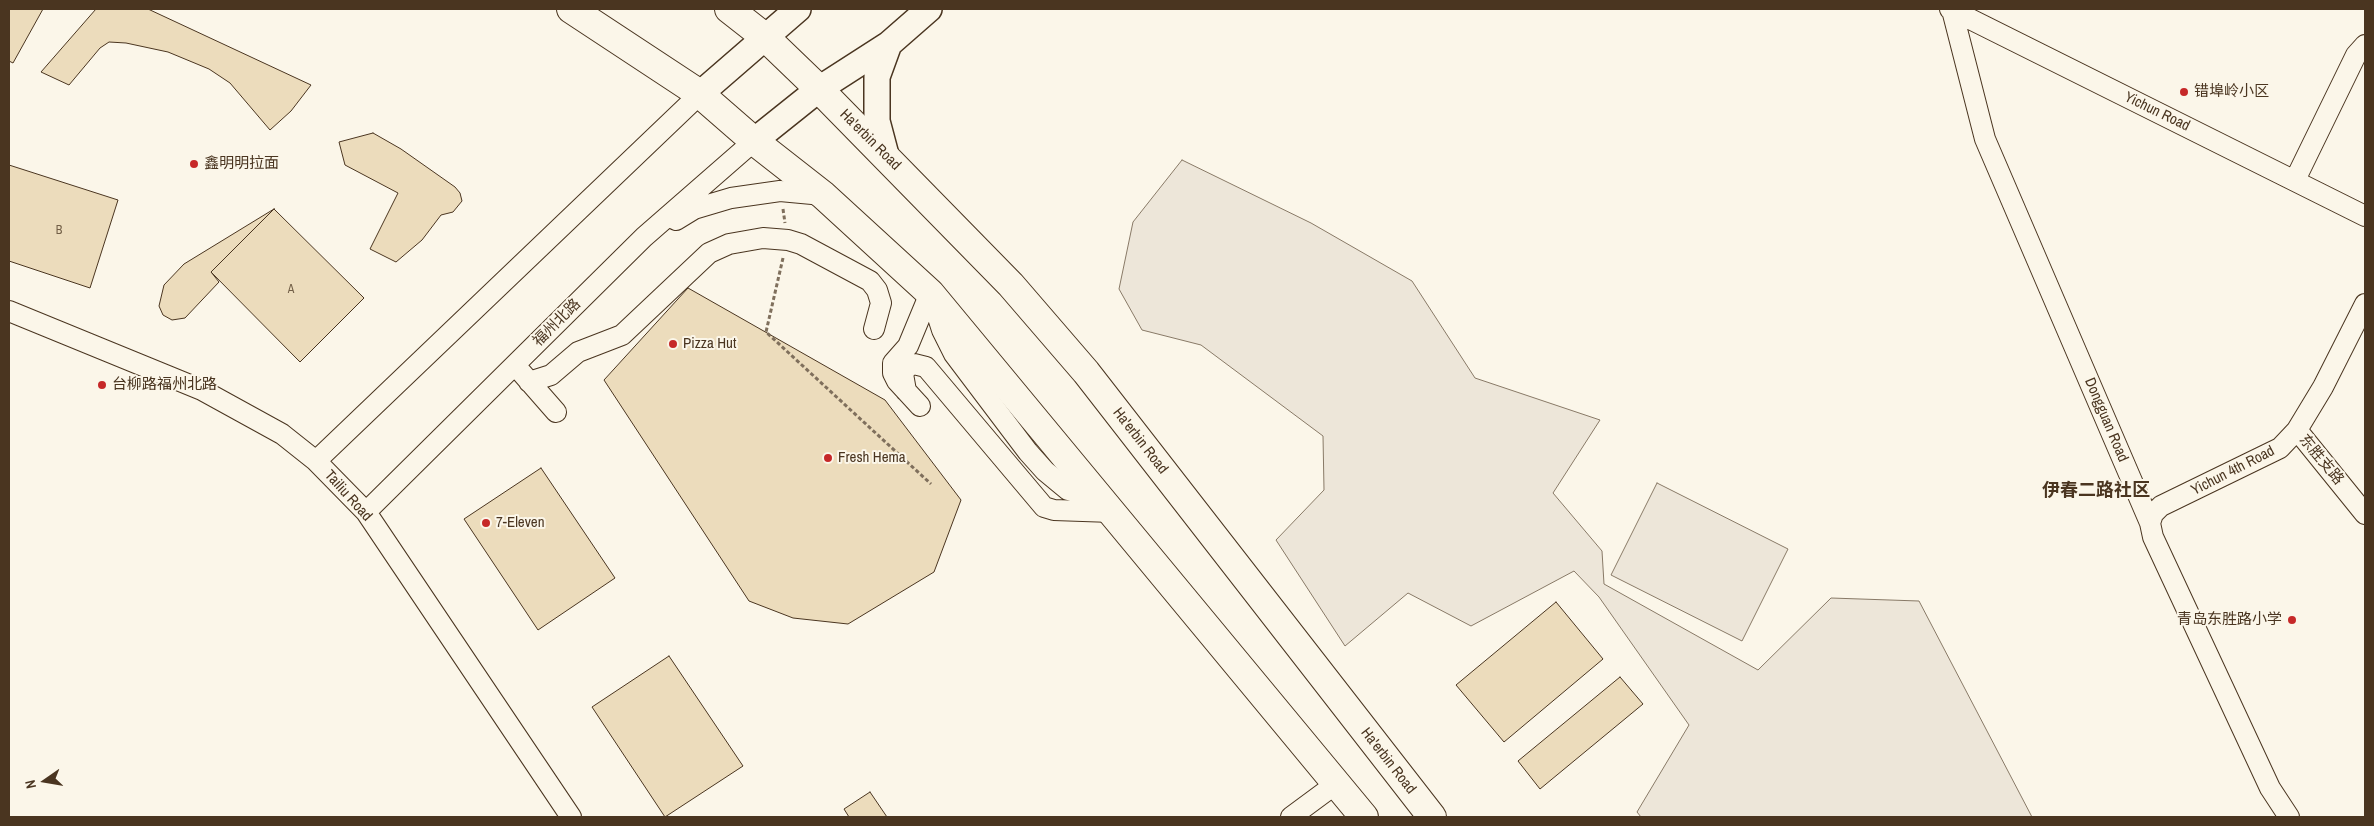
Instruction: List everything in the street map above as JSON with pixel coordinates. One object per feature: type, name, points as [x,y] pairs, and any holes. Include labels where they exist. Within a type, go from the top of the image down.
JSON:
[{"type":"highway","points":[[571,9],[700,94],[754,141],[823,195],[930,293],[1337,782],[1364,817]]},
{"type":"highway","name":"Ha'erbin Road","points":[[729,9],[766,38],[820,89],[1011,285],[1086,372],[1432,817]]},
{"type":"main road","points":[[700,94],[798,9]]},
{"type":"main road","points":[[754,141],[820,89],[889,44],[929,9]]},
{"type":"main road","points":[[886,156],[877,121],[877,77],[889,44]]},
{"type":"street","name":"Yichun Road","points":[[1952,9],[2365,216]]},
{"type":"street","name":"Dongguan Road","points":[[1952,9],[1985,139],[2150,522],[2153,536],[2270,788],[2289,817]]},
{"type":"street","points":[[2295,180],[2356,55],[2365,45]]},
{"type":"street","points":[[316,461],[700,94]]},
{"type":"street","name":"福州北路","points":[[366,512],[644,238],[754,141]]},
{"type":"street","points":[[644,238],[694,209],[731,198],[780,191],[823,195]]},
{"type":"street","points":[[529,382],[550,375],[578,352],[622,335],[709,252],[729,244],[763,238],[788,240],[801,244],[870,281],[877,290],[880,303],[874,329]]},
{"type":"street","points":[[920,406],[893,373],[893,363],[908,346],[930,293]]},
{"type":"street","name":"Yichun 4th Road","points":[[2150,522],[2153,514],[2161,506],[2280,448],[2297,430],[2323,387],[2365,304]]},
{"type":"street","name":"Tailiu Road","points":[[9,311],[202,390],[282,434],[316,461],[366,512],[571,817]]},
{"type":"street","points":[[906,391],[903,374],[907,366],[914,364],[926,367],[1044,507],[1054,510],[1105,504]]},
{"type":"street","points":[[514,365],[556,412]]},
{"type":"street","name":"东胜支路","points":[[2297,430],[2365,514]]},
{"type":"street","points":[[1291,817],[1337,782]]},
{"type":"path","points":[[780,191],[788,240],[766,332],[931,484]]},
{"type":"shaded area","points":[[1182,160],[1311,223],[1412,281],[1475,378],[1600,420],[1553,493],[1602,551],[1604,584],[1758,670],[1831,598],[1919,601],[2032,817],[1641,817],[1637,812],[1689,725],[1599,597],[1574,571],[1471,626],[1408,593],[1345,646],[1276,540],[1324,490],[1323,436],[1201,345],[1142,330],[1119,289],[1133,222]]},
{"type":"shaded area","points":[[1657,483],[1788,549],[1742,641],[1611,575]]},
{"type":"building","points":[[9,9],[43,9],[13,63],[9,61]]},
{"type":"building","points":[[96,9],[148,9],[311,85],[291,111],[270,130],[230,83],[209,69],[168,52],[126,43],[109,42],[100,48],[69,85],[41,72]]},
{"type":"building","points":[[373,133],[401,149],[455,187],[460,193],[462,201],[453,212],[441,215],[422,240],[396,262],[370,249],[398,193],[345,165],[339,142]]},
{"type":"building","points":[[9,165],[118,200],[90,288],[9,261]]},
{"type":"building","points":[[274,209],[364,298],[300,362],[211,272]]},
{"type":"building","points":[[274,209],[211,272],[219,282],[185,318],[172,320],[163,315],[159,306],[164,285],[184,264]]},
{"type":"building","points":[[688,288],[885,400],[961,500],[934,572],[848,624],[793,618],[749,601],[604,380]]},
{"type":"building","points":[[541,468],[615,578],[538,630],[464,519]]},
{"type":"building","points":[[1556,602],[1603,659],[1504,742],[1456,685]]},
{"type":"building","points":[[669,656],[743,766],[665,817],[592,707]]},
{"type":"building","points":[[1620,677],[1643,704],[1540,789],[1518,761]]},
{"type":"building","points":[[870,792],[887,817],[849,817],[844,809]]},
{"type":"place","name":"错埠岭小区","points":[[2184,92]]},
{"type":"place","name":"鑫明明拉面","points":[[194,164]]},
{"type":"place","name":"Pizza Hut","points":[[673,344]]},
{"type":"place","name":"台柳路福州北路","points":[[102,385]]},
{"type":"place","name":"Fresh Hema","points":[[828,458]]},
{"type":"place","name":"7-Eleven","points":[[486,523]]},
{"type":"place","name":"青岛东胜路小学","points":[[2292,620]]},
{"type":"district","name":"伊春二路社区","points":[[2096,491]]}]
